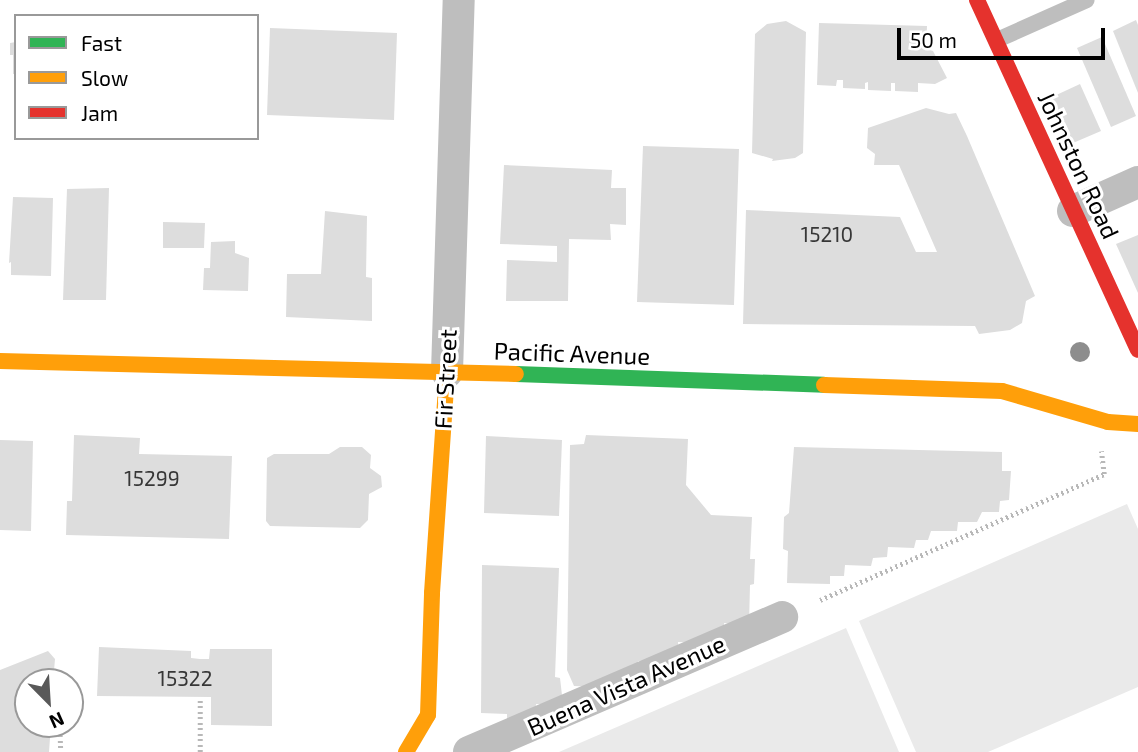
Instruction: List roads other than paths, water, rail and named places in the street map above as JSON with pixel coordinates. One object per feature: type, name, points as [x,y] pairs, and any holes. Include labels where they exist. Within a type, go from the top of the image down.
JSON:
[{"type":"street","name":"Fir Street","points":[[406,752],[428,715],[432,593],[447,372],[459,0]]},
{"type":"street","name":"Johnston Road","points":[[978,0],[1138,350]]},
{"type":"street","points":[[1073,211],[1138,182]]},
{"type":"street","name":"Pacific Avenue","points":[[0,361],[447,372],[1002,391],[1108,422],[1138,425]]},
{"type":"street","name":"Buena Vista Avenue","points":[[469,752],[782,617]]},
{"type":"lane","points":[[997,40],[1087,0]]}]
